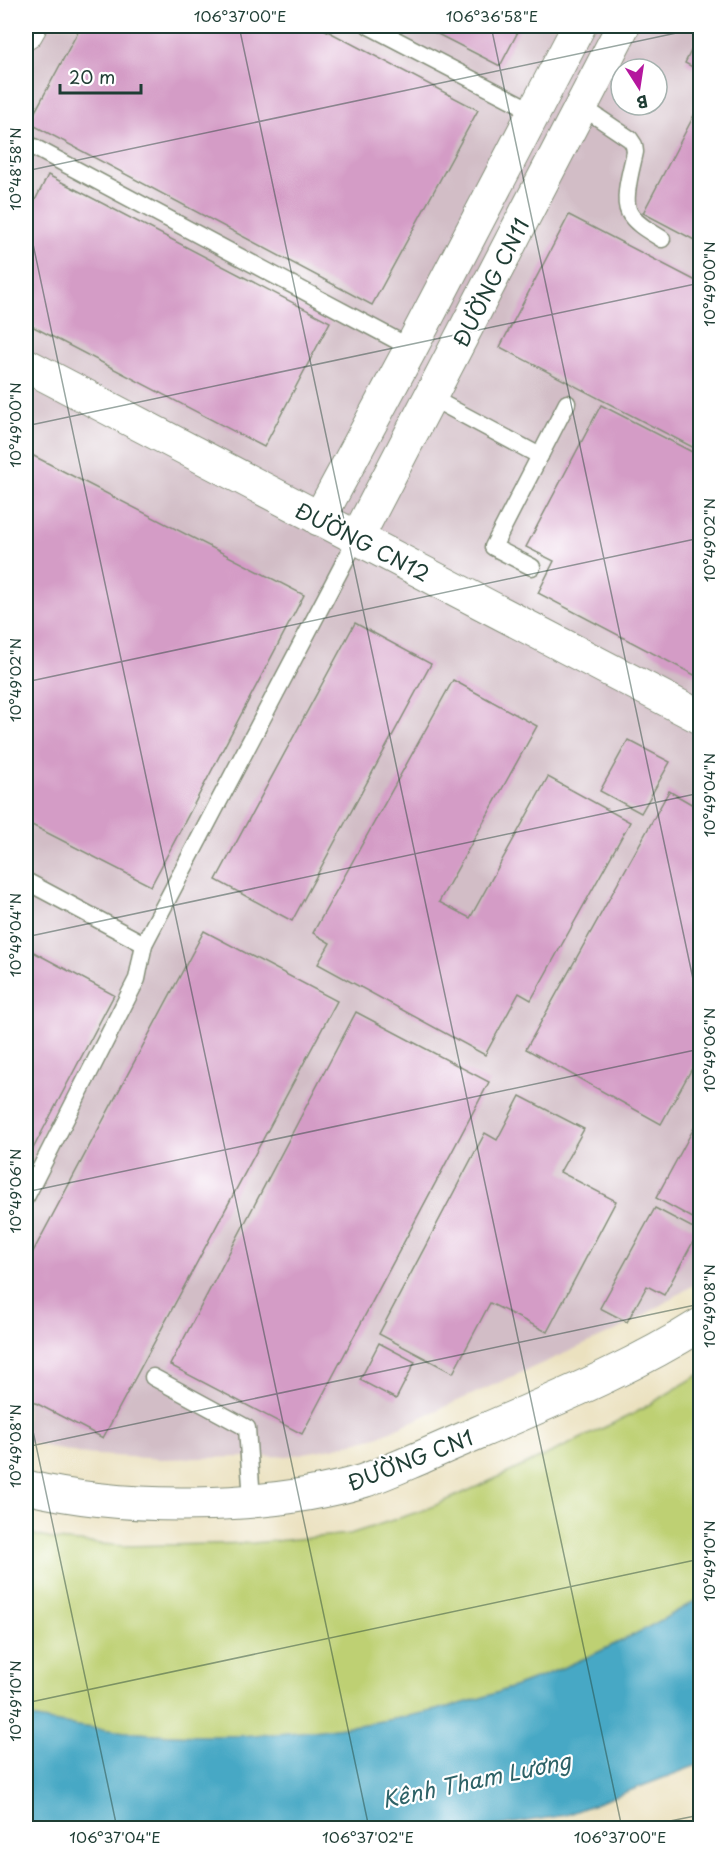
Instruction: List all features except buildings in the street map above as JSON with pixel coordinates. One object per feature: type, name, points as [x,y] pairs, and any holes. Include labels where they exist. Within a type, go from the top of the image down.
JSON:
[{"type":"street","points":[[26,33],[30,26]]},
{"type":"street","name":"ĐƯỜNG CN11","points":[[319,519],[579,26]]},
{"type":"street","name":"ĐƯỜNG CN11","points":[[357,537],[623,26]]},
{"type":"street","name":"ĐƯỜNG CN12","points":[[26,366],[700,717]]},
{"type":"street","name":"ĐƯỜNG CN1","points":[[26,1488],[86,1498],[150,1503],[280,1498],[364,1480],[388,1472],[592,1384],[700,1325]]},
{"type":"lane","points":[[369,26],[533,111]]},
{"type":"lane","points":[[581,106],[630,139],[634,145],[635,152],[627,198],[629,212],[637,222],[662,239]]},
{"type":"lane","points":[[26,143],[411,348]]},
{"type":"lane","points":[[430,398],[540,456]]},
{"type":"lane","points":[[532,567],[493,547],[567,403]]},
{"type":"lane","points":[[26,1197],[137,979],[144,945],[357,537]]},
{"type":"lane","points":[[26,881],[144,945]]},
{"type":"lane","points":[[153,1377],[247,1428],[252,1500]]},
{"type":"shaded area","points":[[26,26],[700,26],[700,1281],[628,1325],[377,1437],[288,1456],[161,1459],[82,1454],[26,1442]]},
{"type":"green space","points":[[700,1374],[700,1598],[649,1627],[570,1665],[515,1687],[454,1706],[353,1726],[259,1735],[166,1735],[72,1725],[26,1717],[26,1533],[56,1540],[124,1546],[253,1543],[350,1534],[427,1509],[510,1472],[637,1412]]},
{"type":"water","name":"Kênh Tham Lương","points":[[700,1598],[700,1764],[566,1815],[485,1828],[26,1828],[26,1717],[119,1731],[212,1736],[306,1731],[399,1718],[465,1703],[515,1687],[623,1640]]}]
